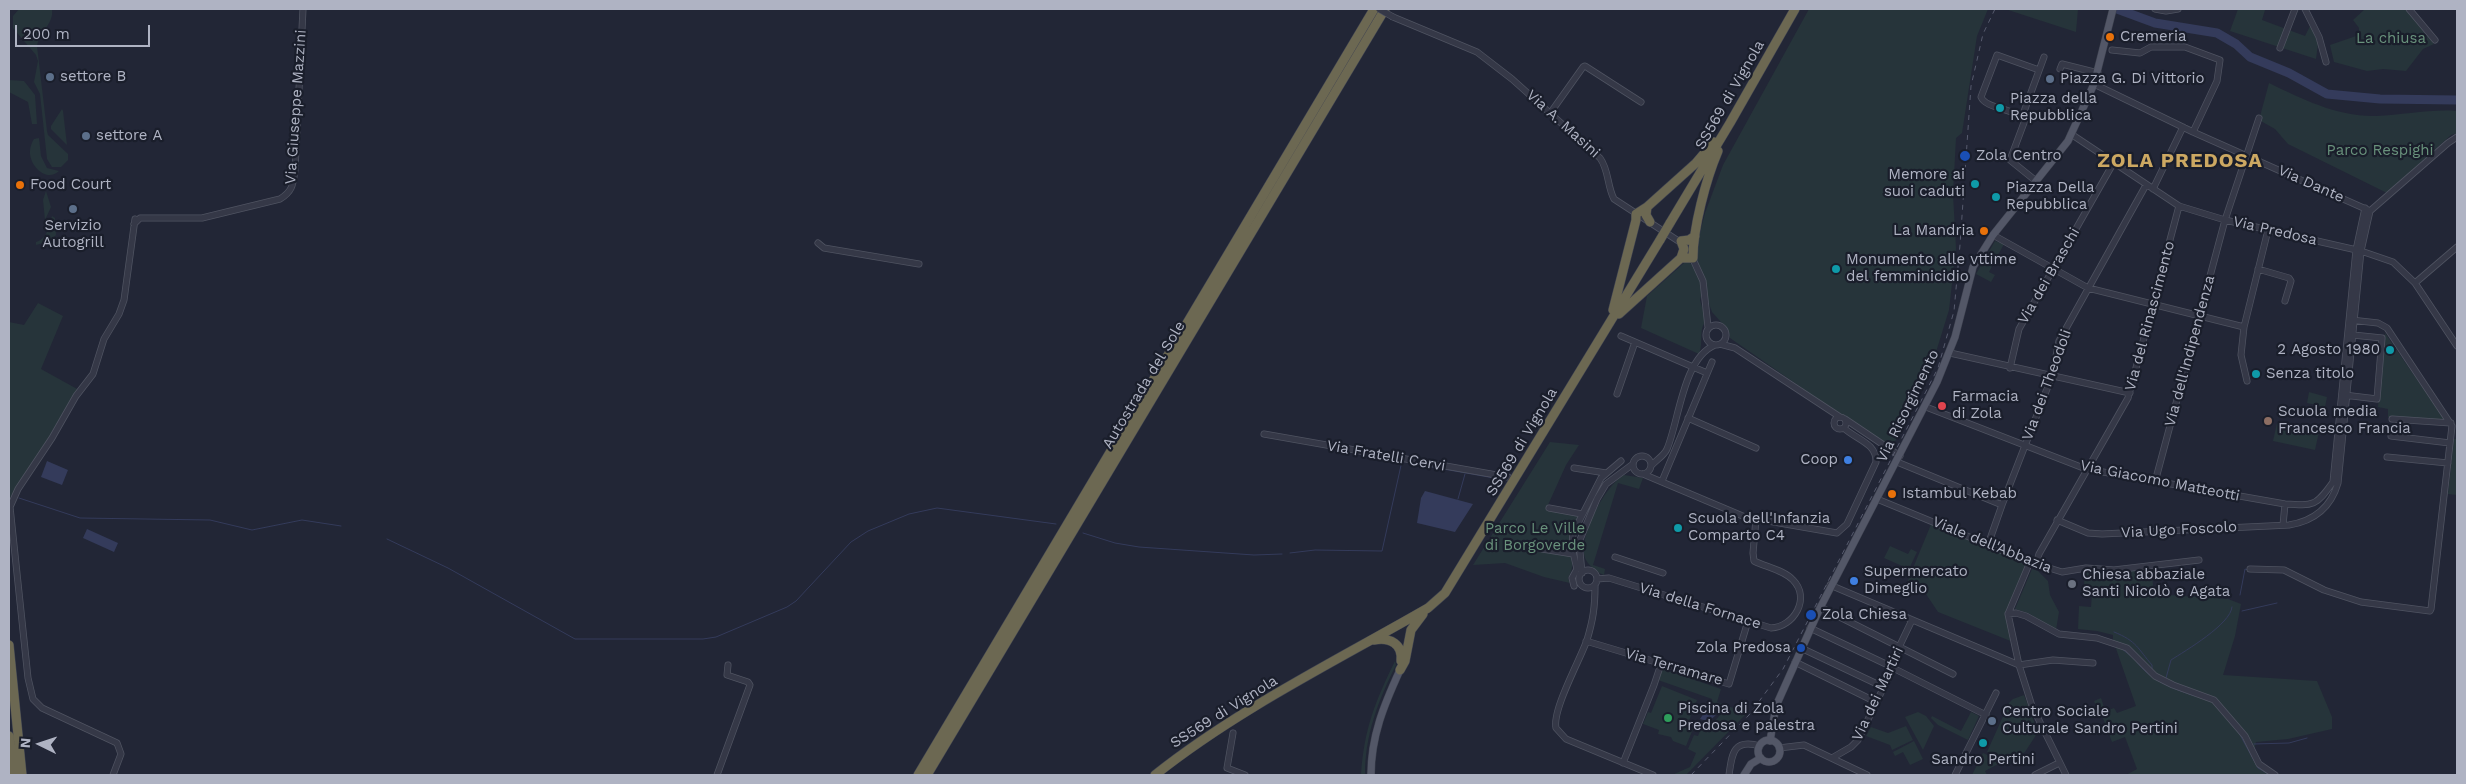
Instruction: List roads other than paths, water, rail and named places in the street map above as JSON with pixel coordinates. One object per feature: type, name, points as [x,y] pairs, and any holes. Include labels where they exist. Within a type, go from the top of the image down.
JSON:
[{"type":"highway","name":"Autostrada del Sole","points":[[918,775],[1374,9]]},
{"type":"highway","name":"Autostrada del Sole","points":[[927,775],[1385,9]]},
{"type":"highway","name":"SS569 di Vignola","points":[[1155,775],[1201,740],[1234,719],[1428,608],[1445,593],[1660,240],[1795,9]]},
{"type":"highway","points":[[1607,327],[1617,298],[1636,214],[1696,163],[1730,123]]},
{"type":"highway","points":[[1681,258],[1694,258],[1695,236],[1705,188],[1730,123]]},
{"type":"highway","points":[[1634,227],[1643,222],[1650,222],[1646,215],[1647,206]]},
{"type":"highway","points":[[1607,327],[1629,304],[1681,258],[1684,250],[1681,241],[1691,240],[1695,236]]},
{"type":"highway","points":[[1400,670],[1405,661],[1411,630],[1428,608]]},
{"type":"highway","points":[[1365,644],[1384,639],[1396,643],[1402,654],[1400,670]]},
{"type":"highway","points":[[9,645],[22,775]]},
{"type":"highway","points":[[9,736],[13,775]]},
{"type":"main road","name":"Via Risorgimento","points":[[1770,741],[1775,710],[1810,628],[1830,585],[1926,407],[1950,353],[1970,274],[1976,260],[2071,134],[2108,50],[2108,27],[2113,9]]},
{"type":"main road","points":[[1371,775],[1373,744],[1380,717],[1400,670]]},
{"type":"main road","points":[[1770,741],[1776,743],[1779,748],[1779,755],[1774,760],[1767,762],[1761,758],[1759,752],[1760,746],[1770,741]]},
{"type":"main road","points":[[1744,775],[1751,764],[1761,758]]},
{"type":"street","name":"Via Giuseppe Mazzini","points":[[113,775],[121,754],[117,743],[47,711],[33,699],[28,678],[10,508],[18,489],[52,438],[76,396],[93,374],[104,339],[119,314],[124,300],[134,222],[140,218],[202,218],[280,199],[289,193],[293,187],[303,9]]},
{"type":"street","name":"Via A. Masini","points":[[1380,9],[1393,17],[1477,52],[1500,68],[1600,158],[1606,167],[1610,192],[1614,199],[1681,241],[1694,258],[1702,281],[1707,310],[1708,327],[1706,339],[1717,344],[1735,348],[1842,418],[1898,459],[2002,505]]},
{"type":"street","points":[[2155,9],[2166,11],[2178,9]]},
{"type":"street","points":[[2280,48],[2295,9]]},
{"type":"street","points":[[2305,9],[2319,37],[2326,62]]},
{"type":"street","points":[[2409,9],[2435,40]]},
{"type":"street","points":[[2108,50],[2140,53],[2151,47],[2185,47],[2220,60],[2217,81],[2193,132]]},
{"type":"street","points":[[2036,181],[2010,160],[2024,127],[2025,120],[2022,117],[1986,104],[1982,97],[1995,57],[2039,70]]},
{"type":"street","points":[[2022,117],[2044,57]]},
{"type":"street","points":[[1551,112],[1583,67],[1586,66],[1641,102]]},
{"type":"street","points":[[2061,67],[2098,73]]},
{"type":"street","name":"Via Dante","points":[[2094,84],[2193,132],[2367,209]]},
{"type":"street","name":"Via dell'Indipendenza","points":[[2155,482],[2226,220],[2259,118]]},
{"type":"street","points":[[2154,190],[2183,127]]},
{"type":"street","name":"Via Predosa","points":[[2071,134],[2179,206],[2226,220],[2358,250],[2393,262],[2415,283],[2457,346]]},
{"type":"street","points":[[2336,482],[2358,250],[2367,209],[2457,137]]},
{"type":"street","name":"Via dei Braschi","points":[[2010,368],[2019,329],[2114,162]]},
{"type":"street","name":"Via dei Theodoli","points":[[1989,542],[2052,376],[2059,342],[2146,184]]},
{"type":"street","name":"Via del Rinascimento","points":[[2008,614],[2031,562],[2039,554],[2130,393],[2179,206]]},
{"type":"street","points":[[2247,381],[2241,355],[2244,327],[2268,230]]},
{"type":"street","points":[[1993,235],[2088,288],[2153,306],[2244,327]]},
{"type":"street","points":[[818,243],[824,248],[919,264]]},
{"type":"street","points":[[2415,283],[2457,247]]},
{"type":"street","points":[[2258,269],[2289,278],[2291,281],[2285,301]]},
{"type":"street","name":"Via A. Masini","points":[[1707,310],[1718,325],[1724,328],[1735,348]]},
{"type":"street","points":[[2348,361],[2353,335],[2352,320]]},
{"type":"street","points":[[2250,569],[2284,570],[2324,590],[2361,602],[2430,612],[2448,463],[2451,422],[2388,328],[2378,323],[2352,320]]},
{"type":"street","points":[[1708,327],[1718,325]]},
{"type":"street","points":[[1703,353],[1724,340],[1726,334]]},
{"type":"street","points":[[2344,395],[2377,400],[2382,338],[2353,335]]},
{"type":"street","points":[[1621,336],[1707,373]]},
{"type":"street","points":[[1643,474],[1667,450],[1694,367],[1703,353],[1706,339]]},
{"type":"street","points":[[1617,394],[1635,342]]},
{"type":"street","points":[[1950,353],[2010,368],[2130,393]]},
{"type":"street","points":[[1662,480],[1712,362]]},
{"type":"street","name":"Via Giacomo Matteotti","points":[[1926,407],[2086,469],[2155,482],[2285,504],[2306,505],[2320,500],[2336,482]]},
{"type":"street","points":[[1688,418],[1756,448]]},
{"type":"street","points":[[1620,472],[1636,472],[1654,477],[1745,516],[1832,533],[1844,529],[1876,462],[1872,448],[1844,428],[1839,429],[1835,426],[1836,420],[1842,418],[1846,423],[1844,428]]},
{"type":"street","points":[[2392,419],[2451,422]]},
{"type":"street","name":"Via Fratelli Cervi","points":[[1264,434],[1508,477]]},
{"type":"street","points":[[2391,436],[2450,443]]},
{"type":"street","points":[[1646,456],[1654,477]]},
{"type":"street","points":[[1595,598],[1588,589],[1580,584],[1579,578],[1582,573],[1579,542],[1584,527],[1606,484],[1633,464],[1637,457],[1660,457]]},
{"type":"street","points":[[2388,457],[2448,463]]},
{"type":"street","points":[[1574,586],[1572,578],[1577,569],[1573,554],[1573,533],[1606,473],[1621,461]]},
{"type":"street","points":[[1633,464],[1636,472]]},
{"type":"street","points":[[1574,468],[1606,473]]},
{"type":"street","name":"Via Ugo Foscolo","points":[[2057,520],[2095,535],[2282,525],[2304,521],[2319,513],[2332,499],[2336,482]]},
{"type":"street","name":"Viale dell'Abbazia","points":[[1877,499],[1989,542],[2031,562],[2068,572],[2086,568],[2114,570],[2199,560]]},
{"type":"street","points":[[2282,525],[2285,504]]},
{"type":"street","points":[[1549,508],[1582,514]]},
{"type":"street","name":"Via della Fornace","points":[[1598,579],[1608,578],[1771,628],[1782,626],[1796,614],[1800,603],[1798,587],[1789,576],[1754,561],[1756,519]]},
{"type":"street","points":[[1530,547],[1573,554]]},
{"type":"street","points":[[2031,562],[2039,554]]},
{"type":"street","points":[[1615,557],[1663,572]]},
{"type":"street","points":[[1581,560],[1598,579],[1595,586],[1594,612],[1586,641],[1557,713],[1556,728],[1566,739],[1653,775]]},
{"type":"street","points":[[1582,573],[1591,571]]},
{"type":"street","points":[[1830,585],[2019,665],[2052,660],[2093,663]]},
{"type":"street","points":[[1588,589],[1595,586]]},
{"type":"street","points":[[1820,607],[1953,674]]},
{"type":"street","points":[[2066,775],[2032,706],[2019,665],[2008,614],[2016,612],[2059,634],[2097,638],[2127,648],[2155,676],[2172,685],[2214,700],[2241,730],[2259,764],[2275,775]]},
{"type":"street","name":"Via dei Martiri","points":[[1832,758],[1854,744],[1876,702],[1912,620]]},
{"type":"street","name":"Via Terramare","points":[[1586,641],[1728,684],[1748,621]]},
{"type":"street","points":[[1810,628],[1986,715]]},
{"type":"street","points":[[1801,648],[1875,683]]},
{"type":"street","points":[[1795,662],[1876,702]]},
{"type":"street","points":[[1622,763],[1654,686],[1660,664]]},
{"type":"street","points":[[717,775],[750,685],[748,682],[727,675],[728,665]]},
{"type":"street","points":[[1955,775],[1996,693]]},
{"type":"street","points":[[1233,733],[1227,768],[1245,775]]},
{"type":"street","points":[[1729,775],[1733,754],[1737,748],[1746,744],[1760,746]]},
{"type":"street","points":[[1779,748],[1804,745],[1867,775]]},
{"type":"street","points":[[2035,775],[2059,763]]},
{"type":"water","points":[[47,461],[68,470],[62,485],[41,477]]},
{"type":"water","points":[[1425,491],[1473,504],[1455,532],[1417,523],[1421,498]]},
{"type":"water","points":[[87,529],[118,543],[114,552],[83,538]]},
{"type":"water","points":[[1705,705],[1709,706],[1710,710],[1717,712],[1713,718],[1708,720],[1700,719],[1704,713],[1702,707]]},
{"type":"waterway","points":[[2117,9],[2155,23],[2217,33],[2236,44],[2250,57],[2289,73],[2327,94],[2380,99],[2457,100]]},
{"type":"waterway","points":[[1290,553],[1315,550],[1382,551],[1402,461]]},
{"type":"waterway","points":[[1409,463],[1494,478]]},
{"type":"waterway","points":[[1458,499],[1465,474]]},
{"type":"waterway","points":[[19,498],[80,518],[210,520],[252,530],[302,520],[341,526]]},
{"type":"waterway","points":[[387,539],[448,568],[575,639],[703,639],[716,637],[787,607],[796,601],[851,542],[868,531],[909,514],[937,508],[1056,524]]},
{"type":"waterway","points":[[1083,533],[1115,543],[1139,547],[1254,555],[1282,554]]},
{"type":"waterway","points":[[2240,595],[2245,569],[2248,570]]},
{"type":"waterway","points":[[2242,611],[2277,603]]},
{"type":"waterway","points":[[2166,678],[2171,660],[2216,629],[2230,614],[2232,607]]},
{"type":"waterway","points":[[2114,632],[2128,639],[2136,646],[2152,665],[2152,669]]},
{"type":"waterway","points":[[2122,649],[2131,656]]},
{"type":"waterway","points":[[2136,661],[2155,679],[2195,696]]},
{"type":"waterway","points":[[2239,733],[2258,768],[2270,775]]},
{"type":"waterway","points":[[2254,744],[2289,743],[2307,738]]},
{"type":"railway","points":[[1691,775],[1749,715],[1783,669],[1938,368],[1954,311],[1971,86],[1983,34],[1995,9]]},
{"type":"place","name":"Cremeria","points":[[2110,37]]},
{"type":"place","name":"settore B","points":[[50,77]]},
{"type":"place","name":"Piazza G. Di Vittorio","points":[[2050,79]]},
{"type":"place","name":"Piazza della Repubblica","points":[[2000,108]]},
{"type":"place","name":"settore A","points":[[86,136]]},
{"type":"place","name":"Zola Centro","points":[[1965,156]]},
{"type":"place","name":"Memore ai suoi caduti","points":[[1975,184]]},
{"type":"place","name":"Food Court","points":[[20,185]]},
{"type":"place","name":"Piazza Della Repubblica","points":[[1996,197]]},
{"type":"place","name":"Servizio Autogrill","points":[[73,209]]},
{"type":"place","name":"La Mandria","points":[[1984,231]]},
{"type":"place","name":"Monumento alle vttime del femminicidio","points":[[1836,269]]},
{"type":"place","name":"2 Agosto 1980","points":[[2390,350]]},
{"type":"place","name":"Senza titolo","points":[[2256,374]]},
{"type":"place","name":"Farmacia di Zola","points":[[1942,406]]},
{"type":"place","name":"Scuola media Francesco Francia","points":[[2268,421]]},
{"type":"place","name":"Coop","points":[[1848,460]]},
{"type":"place","name":"Istambul Kebab","points":[[1892,494]]},
{"type":"place","name":"Scuola dell'Infanzia Comparto C4","points":[[1678,528]]},
{"type":"place","name":"Supermercato Dimeglio","points":[[1854,581]]},
{"type":"place","name":"Chiesa abbaziale Santi Nicolò e Agata","points":[[2072,584]]},
{"type":"place","name":"Zola Chiesa","points":[[1811,615]]},
{"type":"place","name":"Zola Predosa","points":[[1801,648]]},
{"type":"place","name":"Piscina di Zola Predosa e palestra","points":[[1668,718]]},
{"type":"place","name":"Centro Sociale Culturale Sandro Pertini","points":[[1992,721]]},
{"type":"place","name":"Sandro Pertini","points":[[1983,743]]},
{"type":"district","name":"ZOLA PREDOSA","points":[[2180,161]]},
{"type":"park label","name":"La chiusa","points":[[2391,39]]},
{"type":"park label","name":"Parco Respighi","points":[[2380,151]]},
{"type":"park label","name":"Parco Le Ville di Borgoverde","points":[[1535,538]]}]
